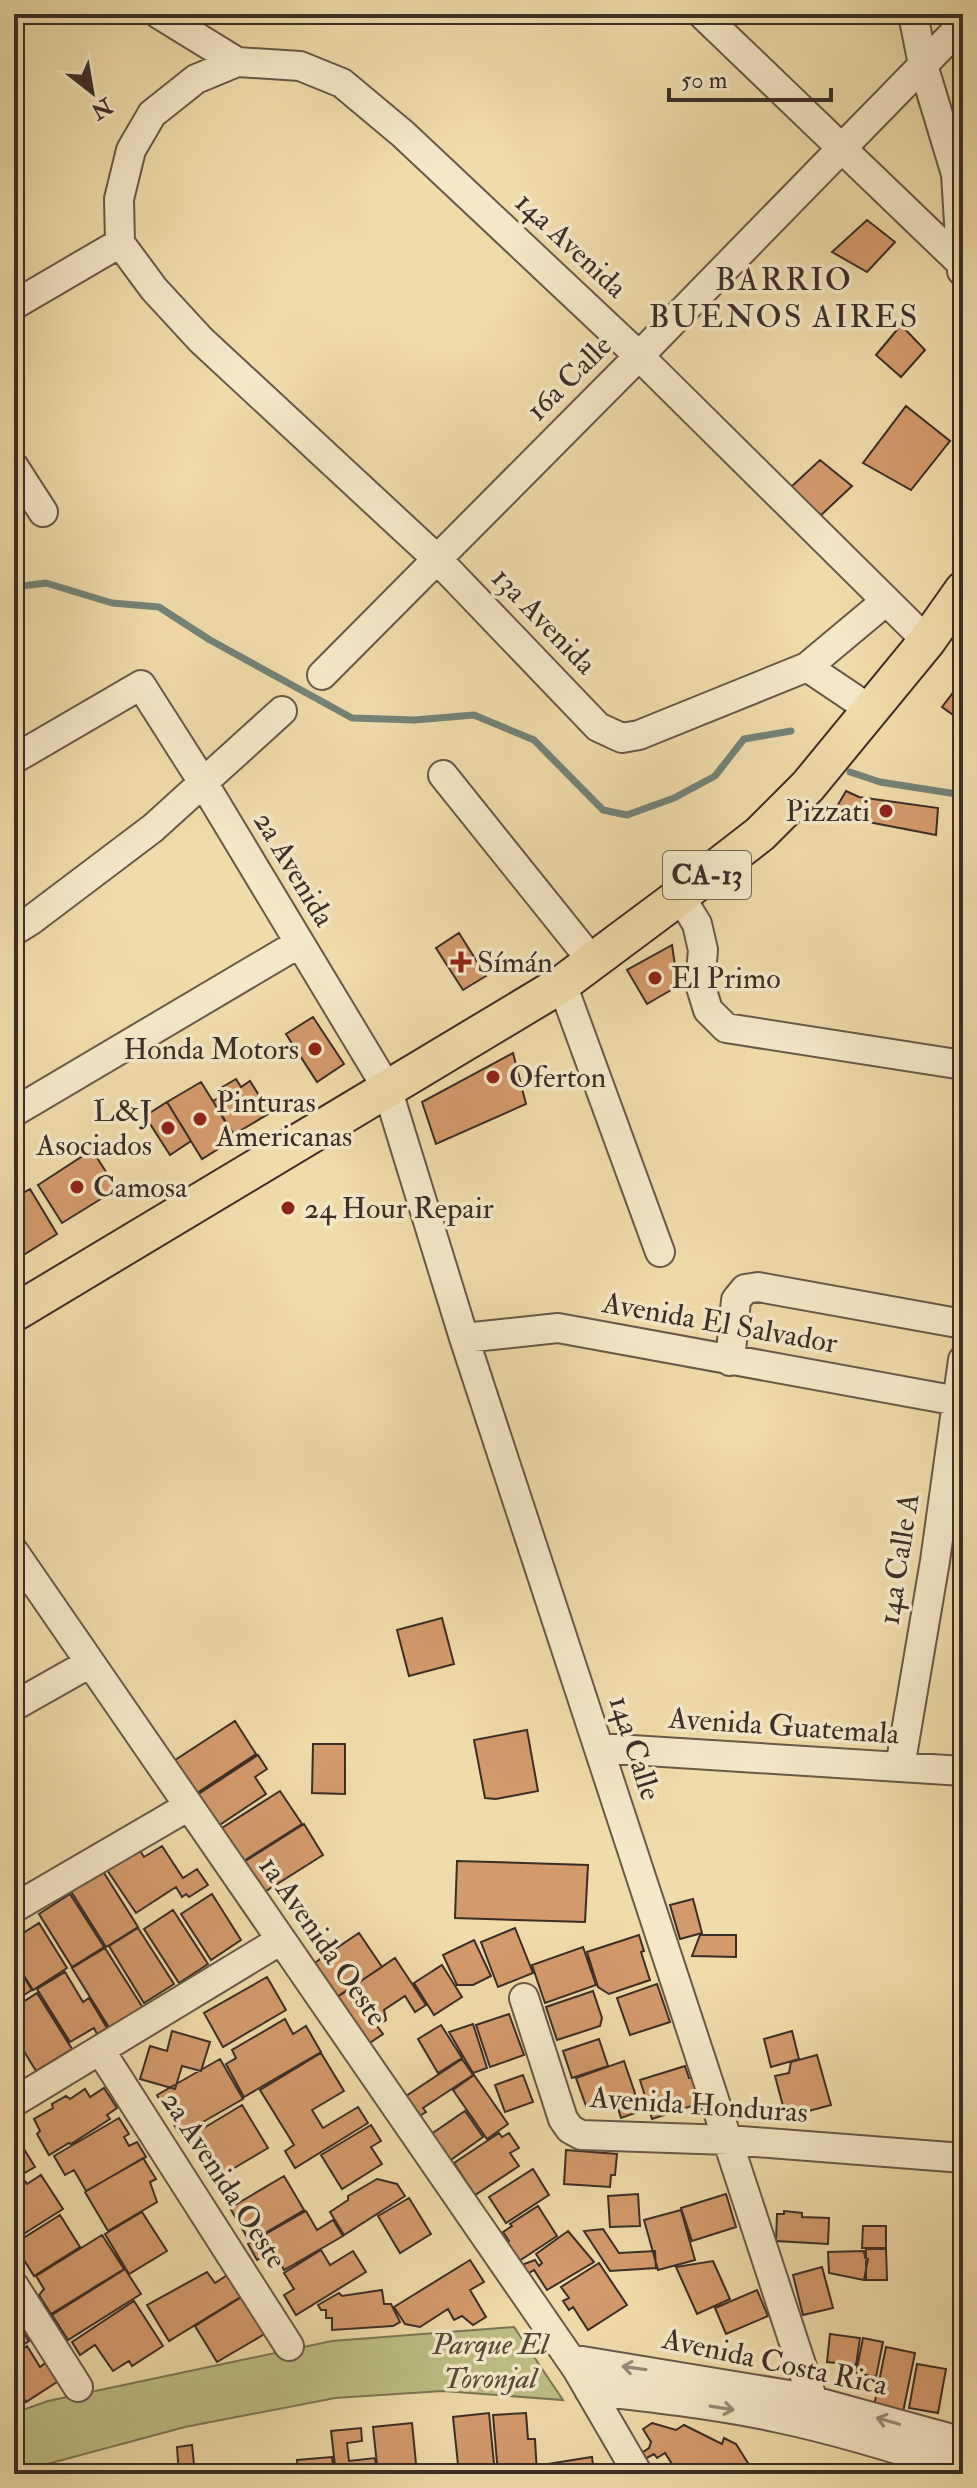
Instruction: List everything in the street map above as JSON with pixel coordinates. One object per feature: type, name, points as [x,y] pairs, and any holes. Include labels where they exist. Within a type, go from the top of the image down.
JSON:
[{"type":"main road","name":"CA-13","points":[[14,1313],[562,984],[680,896],[760,834],[808,786],[927,641],[963,590]]},
{"type":"street","points":[[159,14],[237,62]]},
{"type":"street","points":[[702,14],[841,147],[961,269]]},
{"type":"street","points":[[913,14],[923,65],[959,176],[961,269]]},
{"type":"street","name":"16a Calle","points":[[322,675],[963,24]]},
{"type":"street","points":[[14,305],[120,243],[119,199],[131,150],[152,114],[196,79],[237,62]]},
{"type":"street","name":"14a Avenida","points":[[237,62],[300,66],[342,83],[403,134],[639,356],[927,641]]},
{"type":"street","name":"13a Avenida","points":[[120,243],[154,289],[201,340],[437,559],[598,727],[613,735],[622,738],[639,735],[807,667],[886,601]]},
{"type":"street","points":[[14,467],[43,512]]},
{"type":"street","points":[[807,667],[871,710]]},
{"type":"street","name":"2a Avenida","points":[[14,759],[141,685],[387,1088]]},
{"type":"street","points":[[14,931],[153,828],[282,711]]},
{"type":"street","points":[[443,775],[593,962]]},
{"type":"street","points":[[680,896],[697,924],[703,950],[700,984],[708,1010],[726,1028],[963,1065]]},
{"type":"street","points":[[14,1112],[298,944]]},
{"type":"street","points":[[562,984],[660,1252]]},
{"type":"street","name":"14a Calle","points":[[387,1088],[464,1338],[822,2428]]},
{"type":"street","points":[[730,1361],[736,1300],[745,1289],[758,1287],[963,1324]]},
{"type":"street","name":"Avenida El Salvador","points":[[464,1338],[558,1328],[960,1401]]},
{"type":"street","name":"14a Calle A","points":[[900,1767],[960,1401],[963,1360]]},
{"type":"street","name":"1a Avenida Oeste","points":[[14,1552],[579,2373],[638,2474]]},
{"type":"street","points":[[14,1706],[90,1663]]},
{"type":"street","name":"Avenida Guatemala","points":[[600,1748],[963,1771]]},
{"type":"street","points":[[14,1908],[189,1806]]},
{"type":"street","points":[[14,2102],[281,1940]]},
{"type":"street","name":"Avenida Honduras","points":[[524,1998],[563,2119],[570,2129],[581,2135],[729,2140],[963,2158]]},
{"type":"street","name":"2a Avenida Oeste","points":[[100,2050],[289,2346]]},
{"type":"street","points":[[14,2286],[78,2387]]},
{"type":"street","name":"Avenida Costa Rica","points":[[579,2373],[729,2384],[813,2401],[963,2442]]},
{"type":"street","name":"Avenida Costa Rica","points":[[579,2373],[866,2439],[963,2470]]},
{"type":"green space","name":"Parque El Toronjal","points":[[514,2327],[563,2400],[443,2391],[335,2398],[185,2427],[14,2473],[14,2413],[48,2401],[332,2341]]},
{"type":"building","points":[[867,220],[895,242],[867,272],[832,252]]},
{"type":"building","points":[[901,325],[925,350],[901,377],[876,355]]},
{"type":"building","points":[[906,406],[950,441],[911,490],[863,463]]},
{"type":"building","points":[[820,460],[852,486],[819,517],[791,487]]},
{"type":"building","points":[[963,681],[963,722],[942,707]]},
{"type":"building","name":"Pizzati","points":[[846,791],[859,797],[938,808],[936,835],[832,815]]},
{"type":"building","name":"Símán","points":[[459,933],[486,976],[463,990],[436,948]]},
{"type":"building","name":"El Primo","points":[[672,945],[678,986],[647,1004],[627,970]]},
{"type":"building","name":"Honda Motors","points":[[313,1017],[344,1064],[317,1082],[286,1034]]},
{"type":"building","name":"Oferton","points":[[513,1053],[526,1104],[436,1144],[422,1102]]},
{"type":"building","points":[[236,1079],[241,1087],[250,1081],[270,1113],[233,1135],[213,1101],[223,1095],[219,1089]]},
{"type":"building","name":"Pinturas Americanas","points":[[201,1082],[236,1138],[202,1159],[167,1102]]},
{"type":"building","name":"L&J Asociados","points":[[167,1102],[191,1141],[170,1155],[145,1116]]},
{"type":"building","name":"Camosa","points":[[92,1150],[117,1189],[62,1223],[38,1185]]},
{"type":"building","points":[[30,1189],[57,1234],[14,1261],[14,1198]]},
{"type":"building","points":[[442,1618],[454,1664],[409,1676],[397,1630]]},
{"type":"building","points":[[235,1721],[256,1754],[191,1797],[169,1764]]},
{"type":"building","points":[[527,1730],[538,1791],[496,1799],[485,1798],[474,1740]]},
{"type":"building","points":[[313,1744],[345,1744],[345,1794],[312,1793]]},
{"type":"building","points":[[258,1755],[267,1769],[255,1777],[266,1794],[218,1826],[197,1795]]},
{"type":"building","points":[[280,1791],[302,1824],[236,1866],[214,1833]]},
{"type":"building","points":[[304,1824],[323,1855],[258,1896],[239,1865]]},
{"type":"building","points":[[137,1846],[144,1857],[162,1846],[183,1878],[197,1869],[208,1885],[189,1897],[186,1894],[182,1897],[176,1887],[136,1913],[105,1867]]},
{"type":"building","points":[[457,1861],[588,1865],[585,1922],[455,1918]]},
{"type":"building","points":[[99,1865],[138,1927],[106,1947],[67,1885]]},
{"type":"building","points":[[70,1894],[104,1947],[72,1967],[39,1914]]},
{"type":"building","points":[[212,1894],[241,1940],[211,1960],[181,1914]]},
{"type":"building","points":[[693,1899],[702,1933],[680,1939],[670,1905]]},
{"type":"building","points":[[173,1910],[208,1964],[179,1983],[144,1929]]},
{"type":"building","points":[[39,1923],[67,1968],[33,1990],[14,1960],[14,1939]]},
{"type":"building","points":[[138,1928],[174,1984],[144,2003],[109,1946]]},
{"type":"building","points":[[515,1928],[533,1973],[498,1987],[481,1942]]},
{"type":"building","points":[[359,1933],[382,1967],[335,1998],[313,1964]]},
{"type":"building","points":[[639,1935],[650,1980],[609,1994],[598,1987],[587,1952]]},
{"type":"building","points":[[700,1935],[736,1935],[736,1957],[692,1956]]},
{"type":"building","points":[[474,1940],[491,1976],[473,1985],[457,1985],[443,1955]]},
{"type":"building","points":[[583,1947],[596,1985],[545,2003],[532,1965]]},
{"type":"building","points":[[105,1948],[143,2008],[110,2029],[72,1968]]},
{"type":"building","points":[[395,1958],[426,2005],[415,2012],[405,1996],[384,2010],[386,2020],[377,2026],[383,2034],[368,2044],[336,1998]]},
{"type":"building","points":[[14,1961],[32,1990],[14,2001]]},
{"type":"building","points":[[442,1965],[462,1997],[434,2015],[414,1983]]},
{"type":"building","points":[[65,1972],[83,2002],[89,1998],[107,2028],[97,2034],[94,2028],[70,2042],[37,1989]]},
{"type":"building","points":[[267,1977],[286,2010],[223,2047],[204,2013]]},
{"type":"building","points":[[657,1984],[670,2022],[630,2035],[617,1998]]},
{"type":"building","points":[[593,1991],[602,2018],[600,2026],[557,2040],[546,2007]]},
{"type":"building","points":[[37,1993],[72,2049],[36,2071],[14,2035],[14,2008]]},
{"type":"building","points":[[509,2014],[524,2055],[490,2067],[476,2025]]},
{"type":"building","points":[[285,2019],[293,2034],[306,2026],[321,2052],[244,2097],[226,2064],[236,2058],[232,2050]]},
{"type":"building","points":[[473,2024],[487,2068],[473,2073],[449,2032]]},
{"type":"building","points":[[441,2025],[462,2058],[438,2073],[418,2039]]},
{"type":"building","points":[[172,2031],[210,2042],[201,2071],[182,2066],[175,2089],[140,2079],[150,2046],[167,2051]]},
{"type":"building","points":[[792,2031],[799,2059],[771,2067],[764,2039]]},
{"type":"building","points":[[599,2039],[608,2066],[572,2078],[563,2051]]},
{"type":"building","points":[[321,2053],[344,2091],[312,2110],[323,2128],[358,2107],[368,2123],[295,2168],[285,2151],[294,2145],[260,2090]]},
{"type":"building","points":[[817,2055],[831,2105],[786,2117],[775,2076],[789,2073],[791,2062]]},
{"type":"building","points":[[220,2059],[243,2099],[180,2135],[157,2095]]},
{"type":"building","points":[[462,2059],[473,2075],[423,2108],[426,2112],[413,2120],[400,2100]]},
{"type":"building","points":[[624,2061],[641,2111],[621,2118],[614,2096],[586,2106],[576,2078]]},
{"type":"building","points":[[685,2066],[689,2078],[692,2077],[698,2104],[652,2119],[640,2080]]},
{"type":"building","points":[[474,2075],[508,2124],[487,2139],[453,2090]]},
{"type":"building","points":[[523,2075],[533,2102],[505,2112],[495,2085]]},
{"type":"building","points":[[104,2088],[117,2108],[107,2115],[110,2119],[49,2155],[37,2134],[40,2131],[34,2119],[66,2096],[70,2099],[85,2089],[90,2097]]},
{"type":"building","points":[[242,2105],[268,2148],[214,2180],[189,2137]]},
{"type":"building","points":[[465,2111],[483,2137],[445,2164],[427,2137]]},
{"type":"building","points":[[119,2118],[129,2134],[124,2137],[129,2146],[137,2142],[146,2157],[86,2191],[74,2170],[65,2175],[54,2156]]},
{"type":"building","points":[[371,2125],[381,2141],[371,2147],[382,2164],[342,2189],[321,2155]]},
{"type":"building","points":[[14,2133],[35,2167],[14,2179]]},
{"type":"building","points":[[499,2133],[502,2137],[509,2133],[519,2148],[510,2153],[519,2166],[475,2195],[454,2163]]},
{"type":"building","points":[[566,2150],[617,2154],[615,2175],[611,2175],[610,2187],[564,2184]]},
{"type":"building","points":[[143,2158],[156,2179],[150,2182],[157,2202],[108,2231],[85,2192]]},
{"type":"building","points":[[533,2169],[549,2195],[506,2223],[489,2197]]},
{"type":"building","points":[[41,2175],[63,2209],[14,2240],[14,2182],[22,2177],[27,2184]]},
{"type":"building","points":[[284,2176],[304,2210],[250,2242],[230,2208]]},
{"type":"building","points":[[377,2179],[397,2184],[405,2196],[344,2235],[330,2212],[348,2200],[348,2196]]},
{"type":"building","points":[[638,2194],[640,2226],[610,2227],[608,2196]]},
{"type":"building","points":[[726,2194],[736,2227],[692,2241],[681,2208]]},
{"type":"building","points":[[409,2198],[431,2234],[400,2253],[378,2216]]},
{"type":"building","points":[[538,2206],[557,2236],[516,2263],[496,2249],[509,2241],[503,2232],[512,2226],[510,2224]]},
{"type":"building","points":[[681,2210],[695,2260],[658,2270],[644,2220]]},
{"type":"building","points":[[306,2211],[317,2230],[333,2220],[343,2236],[284,2270],[274,2251],[257,2260],[248,2244]]},
{"type":"building","points":[[784,2211],[802,2213],[802,2217],[829,2218],[828,2244],[776,2241],[777,2214],[784,2214]]},
{"type":"building","points":[[142,2212],[167,2251],[129,2274],[105,2234]]},
{"type":"building","points":[[60,2215],[80,2247],[34,2276],[14,2244]]},
{"type":"building","points":[[863,2226],[886,2226],[886,2248],[862,2248]]},
{"type":"building","points":[[603,2229],[619,2253],[655,2251],[656,2268],[610,2271],[584,2231]]},
{"type":"building","points":[[568,2231],[594,2262],[547,2290],[534,2270],[523,2277],[516,2267],[535,2260],[539,2266],[542,2263],[536,2254]]},
{"type":"building","points":[[102,2235],[124,2269],[51,2314],[39,2295],[44,2289],[36,2276]]},
{"type":"building","points":[[866,2249],[886,2249],[887,2280],[866,2280]]},
{"type":"building","points":[[321,2250],[330,2265],[353,2251],[366,2272],[296,2315],[284,2295],[294,2289],[284,2273]]},
{"type":"building","points":[[864,2251],[868,2259],[864,2280],[829,2273],[828,2252]]},
{"type":"building","points":[[470,2260],[484,2282],[470,2290],[486,2317],[473,2325],[462,2316],[454,2320],[448,2309],[420,2327],[405,2324],[394,2307]]},
{"type":"building","points":[[713,2261],[730,2299],[697,2314],[676,2267]]},
{"type":"building","points":[[599,2263],[627,2305],[588,2330],[573,2307],[569,2310],[563,2301],[569,2298],[561,2287]]},
{"type":"building","points":[[822,2267],[833,2308],[803,2315],[793,2275]]},
{"type":"building","points":[[125,2269],[141,2294],[68,2340],[52,2315]]},
{"type":"building","points":[[207,2272],[215,2283],[229,2274],[242,2296],[169,2341],[147,2305]]},
{"type":"building","points":[[382,2290],[384,2304],[391,2304],[400,2322],[393,2326],[332,2330],[332,2318],[326,2318],[326,2310],[321,2310],[318,2305],[339,2293],[342,2296]]},
{"type":"building","points":[[757,2290],[768,2316],[726,2334],[715,2308]]},
{"type":"building","points":[[245,2295],[268,2332],[217,2362],[195,2326]]},
{"type":"building","points":[[134,2301],[163,2346],[132,2366],[129,2361],[113,2371],[95,2345],[80,2355],[72,2342]]},
{"type":"building","points":[[19,2324],[29,2341],[14,2351],[14,2327]]},
{"type":"building","points":[[830,2334],[860,2338],[856,2365],[827,2362]]},
{"type":"building","points":[[863,2338],[883,2342],[876,2377],[856,2373]]},
{"type":"building","points":[[27,2346],[40,2367],[48,2361],[60,2380],[26,2402],[21,2394],[14,2398],[14,2354]]},
{"type":"building","points":[[886,2347],[915,2353],[903,2412],[874,2406]]},
{"type":"building","points":[[917,2364],[946,2369],[938,2413],[909,2408]]},
{"type":"building","points":[[489,2413],[495,2474],[459,2474],[453,2417]]},
{"type":"building","points":[[526,2413],[528,2439],[535,2439],[537,2474],[498,2474],[493,2415]]},
{"type":"building","points":[[412,2423],[417,2474],[378,2474],[373,2427]]},
{"type":"building","points":[[652,2423],[676,2430],[684,2425],[722,2444],[724,2438],[736,2444],[751,2468],[741,2474],[674,2474],[677,2472],[665,2453],[643,2460],[640,2454],[649,2448],[651,2442],[643,2429]]},
{"type":"building","points":[[361,2428],[362,2441],[347,2443],[349,2461],[375,2458],[377,2474],[336,2474],[331,2431]]},
{"type":"building","points":[[192,2445],[195,2474],[179,2474],[177,2447]]},
{"type":"building","points":[[332,2457],[334,2474],[298,2474],[297,2460]]},
{"type":"building","points":[[592,2457],[593,2465],[600,2467],[603,2474],[539,2474],[542,2473],[541,2465]]},
{"type":"waterway","points":[[14,587],[46,583],[112,603],[159,607],[210,640],[352,718],[415,720],[474,715],[534,740],[603,810],[627,815],[674,798],[715,776],[744,739],[791,731]]},
{"type":"waterway","points":[[850,772],[880,782],[963,795]]},
{"type":"place","name":"Pizzati","points":[[886,811]]},
{"type":"place","name":"Símán","points":[[461,962]]},
{"type":"place","name":"El Primo","points":[[655,978]]},
{"type":"place","name":"Honda Motors","points":[[315,1049]]},
{"type":"place","name":"Oferton","points":[[493,1077]]},
{"type":"place","name":"Pinturas Americanas","points":[[200,1119]]},
{"type":"place","name":"L&J Asociados","points":[[168,1128]]},
{"type":"place","name":"Camosa","points":[[77,1187]]},
{"type":"place","name":"24 Hour Repair","points":[[288,1208]]},
{"type":"district","name":"BARRIO BUENOS AIRES","points":[[784,298]]}]
